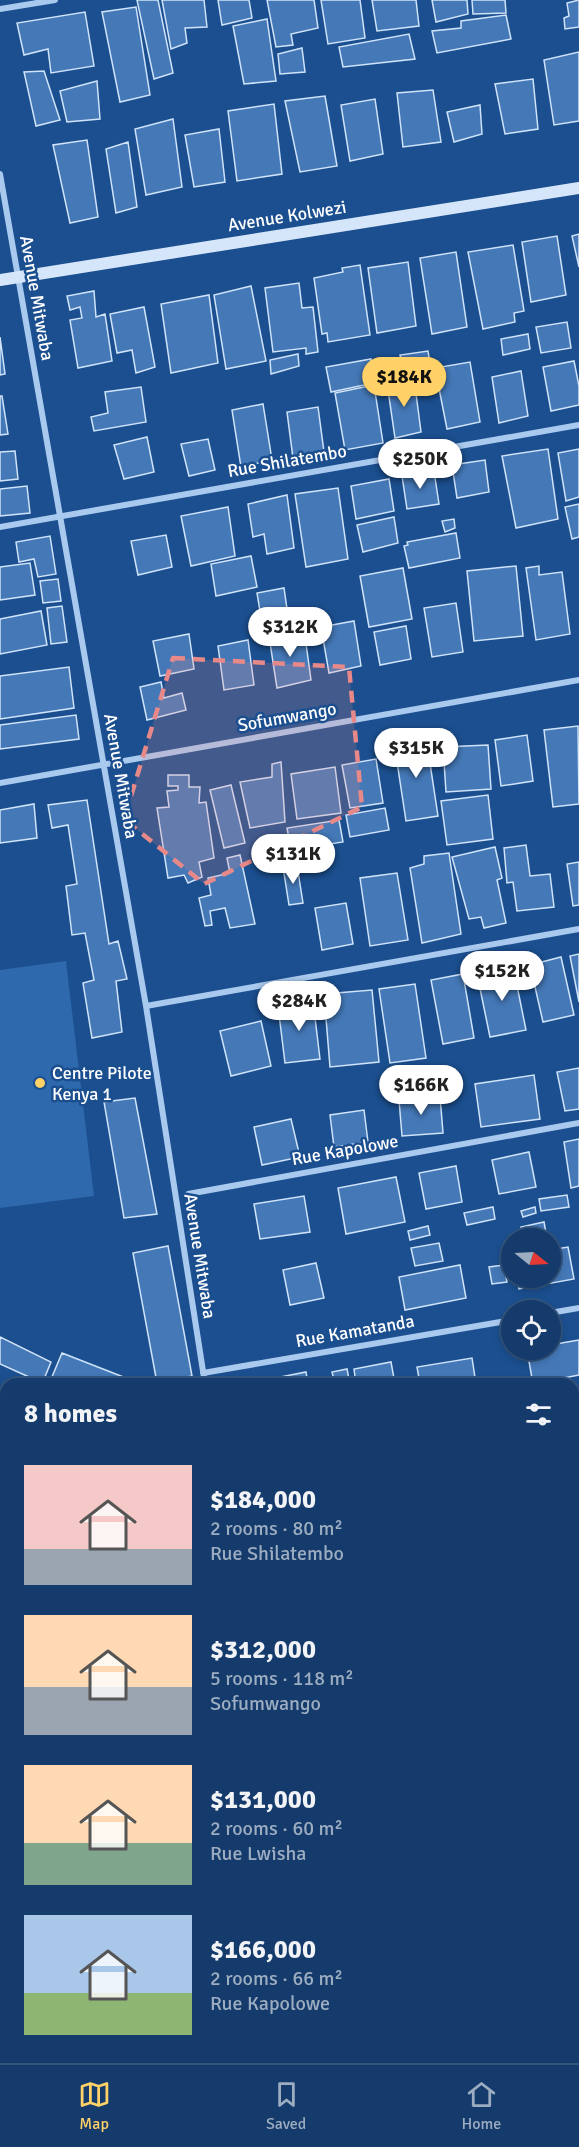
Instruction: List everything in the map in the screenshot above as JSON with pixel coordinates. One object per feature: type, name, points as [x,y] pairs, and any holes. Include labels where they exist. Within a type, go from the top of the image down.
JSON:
[{"type":"street","points":[[0,9],[55,0]]},
{"type":"street","name":"Avenue Mitwaba","points":[[0,174],[146,1006],[204,1378]]},
{"type":"street","name":"Avenue Kolwezi","points":[[0,280],[579,188]]},
{"type":"street","name":"Rue Shilatembo","points":[[0,526],[579,425]]},
{"type":"street","name":"Sofumwango","points":[[0,783],[579,680]]},
{"type":"street","points":[[146,1006],[579,929]]},
{"type":"street","name":"Rue Kapolowe","points":[[188,1194],[579,1123]]},
{"type":"street","points":[[561,1311],[579,1308]]},
{"type":"street","name":"Rue Kamatanda","points":[[203,1372],[501,1322]]},
{"type":"highlighted area","points":[[173,658],[349,667],[362,807],[204,884],[124,819]]},
{"type":"shaded area","name":"Centre Pilote Kenya 1","points":[[66,961],[94,1196],[0,1208],[0,970]]},
{"type":"building","points":[[137,0],[158,0],[173,73],[154,79]]},
{"type":"building","points":[[162,0],[204,0],[207,27],[185,28],[187,43],[171,49]]},
{"type":"building","points":[[218,0],[249,0],[252,18],[222,25]]},
{"type":"building","points":[[267,0],[314,0],[318,28],[291,34],[293,45],[276,47]]},
{"type":"building","points":[[321,0],[360,0],[365,38],[328,44]]},
{"type":"building","points":[[372,0],[416,0],[419,26],[377,31]]},
{"type":"building","points":[[432,0],[467,0],[468,14],[436,22]]},
{"type":"building","points":[[472,0],[505,0],[506,13],[473,14]]},
{"type":"building","points":[[579,0],[579,27],[565,29],[564,18],[569,16],[567,3]]},
{"type":"building","points":[[136,7],[150,95],[120,102],[102,12]]},
{"type":"building","points":[[85,12],[94,66],[51,73],[48,49],[24,55],[17,23]]},
{"type":"building","points":[[506,15],[511,39],[437,53],[432,31],[461,28],[461,21]]},
{"type":"building","points":[[267,19],[276,81],[244,84],[233,26]]},
{"type":"building","points":[[409,34],[415,59],[343,67],[339,47]]},
{"type":"building","points":[[302,48],[305,72],[280,74],[278,54]]},
{"type":"building","points":[[579,52],[579,121],[554,125],[544,60]]},
{"type":"building","points":[[44,71],[60,120],[36,126],[24,72]]},
{"type":"building","points":[[533,79],[538,129],[505,134],[495,84]]},
{"type":"building","points":[[97,81],[100,119],[67,122],[60,91]]},
{"type":"building","points":[[433,90],[441,142],[403,147],[397,93]]},
{"type":"building","points":[[325,96],[337,166],[300,172],[285,101]]},
{"type":"building","points":[[375,99],[383,154],[350,161],[341,105]]},
{"type":"building","points":[[274,104],[282,174],[237,181],[228,111]]},
{"type":"building","points":[[480,105],[482,134],[454,142],[447,112]]},
{"type":"building","points":[[173,119],[182,187],[146,195],[135,129]]},
{"type":"building","points":[[219,129],[225,182],[194,187],[185,135]]},
{"type":"building","points":[[87,140],[98,217],[70,223],[53,145]]},
{"type":"building","points":[[128,142],[137,207],[116,213],[106,149]]},
{"type":"building","points":[[579,234],[579,267],[572,236]]},
{"type":"building","points":[[557,236],[566,295],[531,302],[522,242]]},
{"type":"building","points":[[513,245],[524,311],[514,313],[515,322],[483,329],[468,252]]},
{"type":"building","points":[[456,252],[467,327],[432,334],[420,258]]},
{"type":"building","points":[[408,262],[416,326],[377,333],[368,268]]},
{"type":"building","points":[[360,265],[370,335],[328,342],[327,333],[322,334],[314,278],[343,272],[342,268]]},
{"type":"building","points":[[299,283],[302,308],[313,307],[318,352],[306,354],[306,348],[273,352],[265,288]]},
{"type":"building","points":[[251,286],[266,361],[226,369],[214,295]]},
{"type":"building","points":[[94,291],[96,317],[105,314],[112,361],[78,368],[70,320],[82,318],[80,307],[70,310],[67,296]]},
{"type":"building","points":[[209,295],[218,363],[171,373],[161,304]]},
{"type":"building","points":[[144,307],[155,367],[136,373],[132,350],[117,353],[110,314]]},
{"type":"building","points":[[567,322],[571,348],[541,353],[536,327]]},
{"type":"building","points":[[528,334],[530,349],[503,355],[501,339]]},
{"type":"building","points":[[0,337],[5,374],[0,375]]},
{"type":"building","points":[[428,351],[433,383],[420,386],[417,369],[404,371],[400,355]]},
{"type":"building","points":[[298,354],[299,366],[271,374],[270,360]]},
{"type":"building","points":[[371,359],[374,383],[331,392],[326,367]]},
{"type":"building","points":[[574,361],[579,386],[579,405],[551,411],[543,367]]},
{"type":"building","points":[[470,362],[480,422],[447,429],[435,368]]},
{"type":"building","points":[[521,371],[528,416],[499,423],[492,377]]},
{"type":"building","points":[[414,378],[421,432],[395,438],[387,383]]},
{"type":"building","points":[[374,385],[383,443],[345,450],[335,393]]},
{"type":"building","points":[[141,387],[146,422],[94,431],[91,417],[108,413],[105,392]]},
{"type":"building","points":[[0,396],[2,396],[8,434],[0,435]]},
{"type":"building","points":[[263,404],[272,460],[241,467],[232,410]]},
{"type":"building","points":[[318,407],[324,452],[293,458],[287,412]]},
{"type":"building","points":[[147,437],[154,472],[124,479],[114,445]]},
{"type":"building","points":[[208,439],[215,470],[189,476],[181,444]]},
{"type":"building","points":[[548,449],[558,519],[516,528],[502,456]]},
{"type":"building","points":[[579,449],[579,497],[566,501],[558,453]]},
{"type":"building","points":[[15,451],[18,479],[0,481],[0,452]]},
{"type":"building","points":[[485,460],[489,492],[457,498],[452,465]]},
{"type":"building","points":[[434,471],[439,504],[407,509],[402,476]]},
{"type":"building","points":[[389,479],[394,511],[356,519],[351,486]]},
{"type":"building","points":[[27,486],[30,513],[0,516],[0,489]]},
{"type":"building","points":[[338,488],[348,559],[306,567],[295,494]]},
{"type":"building","points":[[287,495],[294,548],[267,554],[264,534],[253,537],[248,504]]},
{"type":"building","points":[[579,504],[579,537],[572,539],[565,507]]},
{"type":"building","points":[[228,507],[235,556],[191,566],[181,516]]},
{"type":"building","points":[[394,517],[398,543],[363,552],[357,525]]},
{"type":"building","points":[[454,519],[455,528],[445,532],[442,521]]},
{"type":"building","points":[[456,533],[460,558],[409,568],[404,546],[408,545],[407,542]]},
{"type":"building","points":[[166,535],[172,567],[138,575],[131,541]]},
{"type":"building","points":[[50,536],[56,574],[38,577],[34,559],[19,562],[16,542]]},
{"type":"building","points":[[251,556],[257,587],[216,596],[211,564]]},
{"type":"building","points":[[30,563],[35,595],[0,600],[0,567]]},
{"type":"building","points":[[516,566],[523,636],[474,641],[467,571]]},
{"type":"building","points":[[539,566],[539,575],[562,572],[570,634],[536,640],[526,568]]},
{"type":"building","points":[[403,568],[412,619],[369,627],[360,576]]},
{"type":"building","points":[[58,579],[61,601],[43,603],[40,581]]},
{"type":"building","points":[[284,588],[289,623],[263,629],[257,593]]},
{"type":"building","points":[[456,603],[463,652],[432,657],[424,608]]},
{"type":"building","points":[[62,606],[67,642],[51,644],[47,608]]},
{"type":"building","points":[[41,611],[47,645],[0,654],[0,619]]},
{"type":"building","points":[[354,621],[361,666],[329,673],[321,627]]},
{"type":"building","points":[[406,626],[411,659],[380,665],[374,632]]},
{"type":"building","points":[[304,629],[311,680],[277,688],[269,636]]},
{"type":"building","points":[[189,634],[194,669],[160,676],[153,641]]},
{"type":"building","points":[[248,640],[254,685],[224,690],[218,646]]},
{"type":"building","points":[[69,667],[74,708],[0,719],[0,676]]},
{"type":"building","points":[[161,682],[164,698],[182,693],[186,710],[147,720],[140,687]]},
{"type":"building","points":[[76,715],[79,739],[0,749],[0,725]]},
{"type":"building","points":[[578,726],[579,804],[553,807],[544,730]]},
{"type":"building","points":[[527,735],[533,781],[501,786],[495,740]]},
{"type":"building","points":[[426,737],[438,816],[406,821],[394,742]]},
{"type":"building","points":[[488,745],[491,789],[446,792],[443,747]]},
{"type":"building","points":[[376,759],[383,803],[350,808],[342,765]]},
{"type":"building","points":[[281,762],[285,822],[250,828],[240,782],[272,777],[272,764]]},
{"type":"building","points":[[335,767],[341,813],[297,819],[291,774]]},
{"type":"building","points":[[168,775],[189,775],[189,787],[200,787],[199,803],[206,802],[214,858],[199,862],[202,877],[188,883],[184,875],[168,878],[157,808],[169,807],[167,791],[178,790],[178,786],[168,786]]},
{"type":"building","points":[[231,785],[245,843],[224,848],[210,790]]},
{"type":"building","points":[[488,795],[493,839],[447,845],[441,801]]},
{"type":"building","points":[[87,800],[109,944],[118,941],[127,979],[116,981],[122,1032],[92,1038],[83,983],[94,980],[85,933],[72,935],[66,886],[77,884],[68,825],[52,828],[48,805]]},
{"type":"building","points":[[34,804],[37,838],[0,843],[0,810]]},
{"type":"building","points":[[385,808],[389,830],[350,837],[346,815]]},
{"type":"building","points":[[339,820],[343,842],[291,850],[287,828]]},
{"type":"building","points":[[526,845],[530,876],[550,874],[554,907],[517,911],[513,882],[507,883],[504,848]]},
{"type":"building","points":[[495,847],[502,878],[497,880],[506,923],[484,928],[481,917],[469,919],[452,857]]},
{"type":"building","points":[[449,853],[461,934],[422,943],[410,868],[424,864],[424,856]]},
{"type":"building","points":[[240,855],[255,924],[230,928],[225,908],[210,911],[212,925],[205,926],[199,898],[211,895],[208,878],[230,873],[227,858]]},
{"type":"building","points":[[579,862],[579,905],[573,906],[567,864]]},
{"type":"building","points":[[297,865],[303,903],[289,905],[283,867]]},
{"type":"building","points":[[397,873],[408,940],[370,946],[360,878]]},
{"type":"building","points":[[346,903],[353,944],[322,950],[315,908]]},
{"type":"building","points":[[579,954],[579,1002],[570,956]]},
{"type":"building","points":[[561,957],[574,1015],[543,1022],[530,965]]},
{"type":"building","points":[[513,966],[526,1030],[490,1037],[477,974]]},
{"type":"building","points":[[463,974],[474,1038],[443,1044],[431,980]]},
{"type":"building","points":[[415,984],[426,1058],[390,1063],[379,989]]},
{"type":"building","points":[[372,990],[379,1062],[330,1067],[324,994]]},
{"type":"building","points":[[313,1001],[320,1059],[285,1063],[278,1006]]},
{"type":"building","points":[[261,1021],[271,1066],[231,1076],[220,1031]]},
{"type":"building","points":[[579,1068],[579,1109],[565,1111],[557,1072]]},
{"type":"building","points":[[534,1075],[540,1119],[481,1127],[475,1084]]},
{"type":"building","points":[[440,1096],[443,1133],[402,1136],[399,1100]]},
{"type":"building","points":[[135,1098],[157,1214],[124,1218],[104,1102]]},
{"type":"building","points":[[364,1110],[368,1142],[334,1147],[330,1115]]},
{"type":"building","points":[[291,1119],[300,1157],[262,1165],[254,1127]]},
{"type":"building","points":[[579,1139],[579,1186],[571,1188],[564,1142]]},
{"type":"building","points":[[529,1152],[536,1187],[499,1194],[492,1160]]},
{"type":"building","points":[[456,1166],[462,1202],[426,1209],[419,1173]]},
{"type":"building","points":[[396,1177],[405,1222],[346,1234],[338,1188]]},
{"type":"building","points":[[567,1195],[569,1207],[541,1211],[539,1199]]},
{"type":"building","points":[[304,1196],[310,1232],[260,1239],[254,1204]]},
{"type":"building","points":[[493,1207],[495,1219],[467,1225],[464,1213]]},
{"type":"building","points":[[535,1207],[536,1213],[523,1217],[521,1211]]},
{"type":"building","points":[[544,1222],[545,1228],[521,1228]]},
{"type":"building","points":[[428,1226],[430,1235],[410,1240],[408,1231]]},
{"type":"building","points":[[439,1243],[443,1261],[415,1266],[411,1248]]},
{"type":"building","points":[[168,1246],[192,1376],[156,1378],[133,1253]]},
{"type":"building","points":[[568,1247],[574,1279],[561,1281],[561,1248]]},
{"type":"building","points":[[316,1263],[324,1298],[290,1305],[283,1270]]},
{"type":"building","points":[[460,1265],[466,1298],[405,1310],[399,1277]]},
{"type":"building","points":[[501,1265],[501,1283],[492,1284],[489,1267]]},
{"type":"building","points":[[0,1337],[51,1362],[44,1378],[29,1378],[0,1364]]},
{"type":"building","points":[[579,1340],[579,1375],[564,1378],[532,1378],[529,1360],[561,1360],[561,1343]]},
{"type":"building","points":[[62,1353],[126,1378],[52,1378]]},
{"type":"building","points":[[472,1358],[475,1378],[419,1378],[417,1367]]},
{"type":"building","points":[[391,1362],[394,1378],[355,1378],[354,1369]]},
{"type":"building","points":[[347,1369],[349,1378],[334,1378],[332,1372]]},
{"type":"building","points":[[306,1372],[307,1378],[275,1378]]},
{"type":"place","name":"Centre Pilote Kenya 1","points":[[40,1083]]}]
